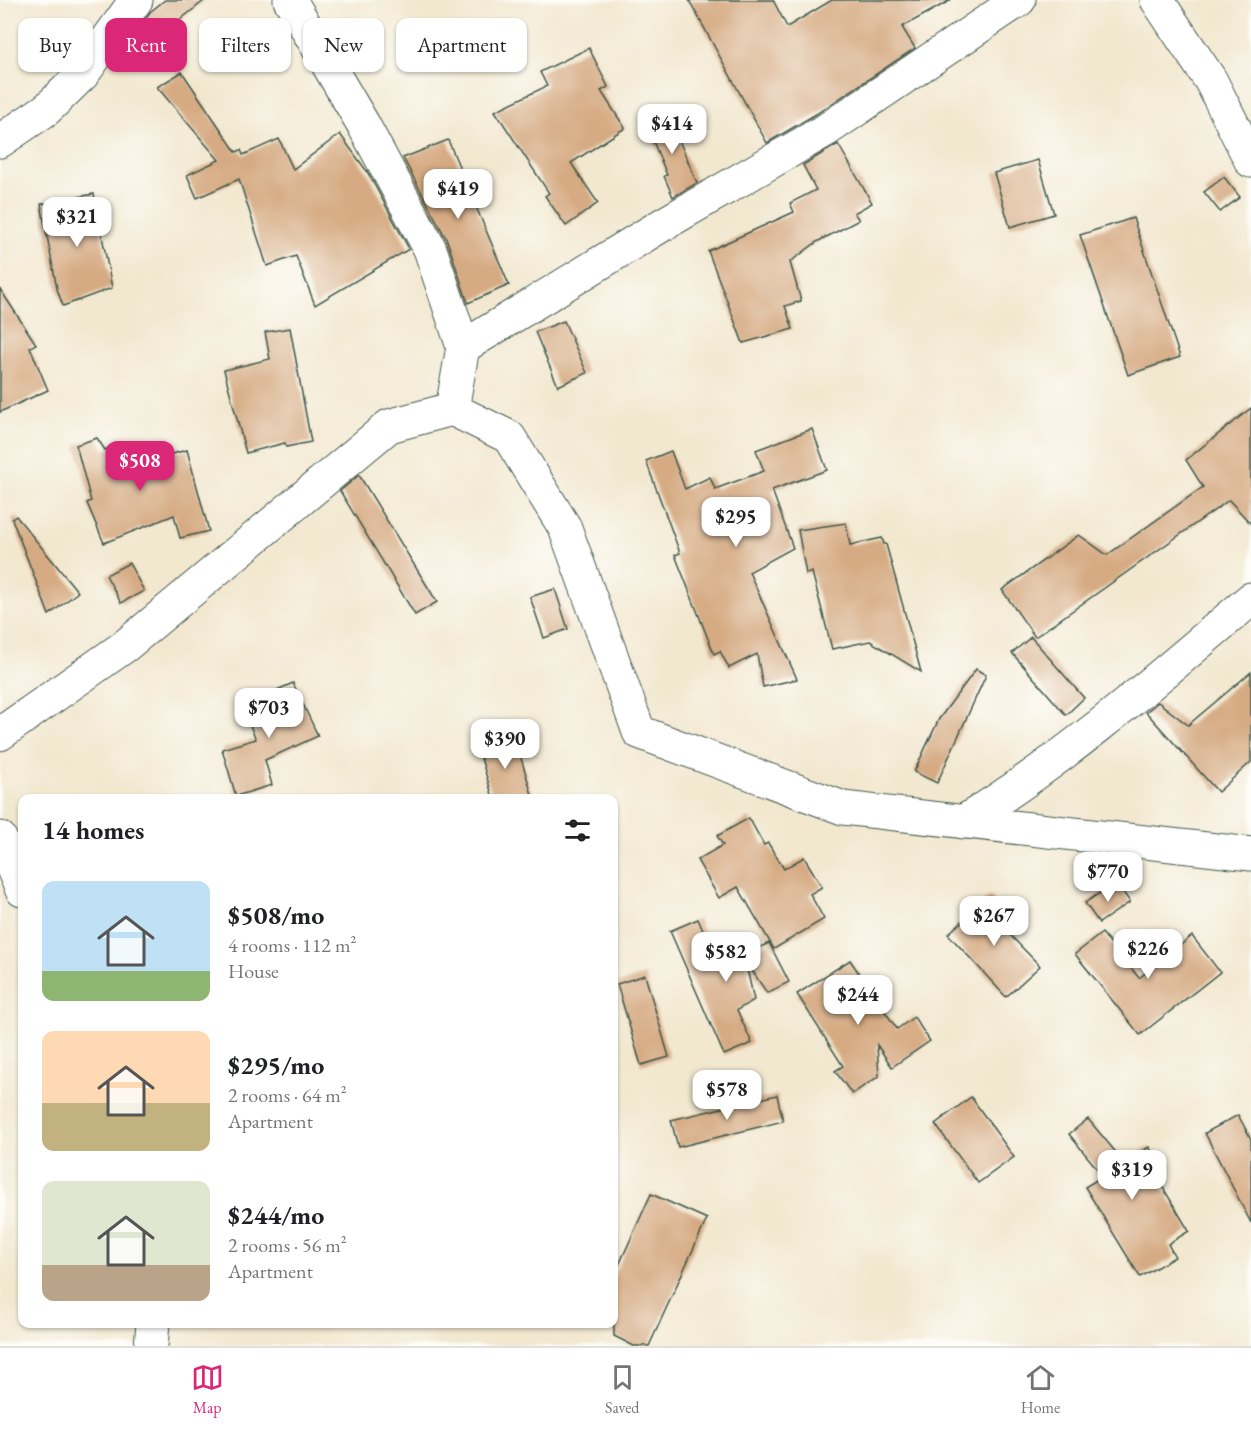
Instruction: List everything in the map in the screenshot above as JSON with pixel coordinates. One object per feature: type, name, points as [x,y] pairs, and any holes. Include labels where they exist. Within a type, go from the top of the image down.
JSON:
[{"type":"street","points":[[0,141],[47,110],[82,75],[136,0]]},
{"type":"street","points":[[290,0],[363,124],[430,249],[463,347],[452,409]]},
{"type":"street","points":[[463,347],[662,225],[826,130],[1019,0]]},
{"type":"street","points":[[1157,0],[1211,81],[1251,161]]},
{"type":"street","points":[[0,734],[124,646],[388,426],[452,409],[509,437],[565,528],[639,732],[843,808],[1251,854]]},
{"type":"street","points":[[963,822],[997,801],[1120,710],[1251,599]]},
{"type":"street","points":[[0,838],[18,881]]},
{"type":"street","points":[[152,1346],[153,1328]]},
{"type":"building","points":[[165,0],[205,0],[182,18],[146,18]]},
{"type":"building","points":[[689,0],[773,0],[787,27],[832,0],[951,0],[902,27],[915,48],[816,114],[767,143]]},
{"type":"building","points":[[589,48],[608,87],[601,91],[625,128],[571,163],[598,203],[566,226],[545,196],[549,193],[495,111],[547,86],[540,72]]},
{"type":"building","points":[[182,72],[236,152],[241,150],[243,155],[279,139],[293,169],[340,134],[368,173],[409,249],[315,305],[296,256],[267,266],[239,179],[197,198],[187,175],[219,160],[157,87]]},
{"type":"building","points":[[668,114],[697,183],[673,197],[664,176],[667,175],[646,124]]},
{"type":"building","points":[[448,140],[509,285],[468,303],[447,240],[403,158]]},
{"type":"building","points":[[838,144],[872,203],[854,213],[859,220],[817,242],[790,262],[801,301],[785,306],[793,329],[743,343],[708,251],[794,212],[790,203],[816,190],[803,165]]},
{"type":"building","points":[[1038,160],[1054,214],[1010,227],[994,173]]},
{"type":"building","points":[[1224,177],[1240,197],[1220,212],[1204,192]]},
{"type":"building","points":[[94,194],[112,288],[63,306],[57,289],[41,204]]},
{"type":"building","points":[[1133,218],[1180,357],[1128,375],[1080,235]]},
{"type":"building","points":[[0,289],[36,344],[30,347],[48,390],[0,412]]},
{"type":"building","points":[[564,321],[587,373],[558,386],[535,332]]},
{"type":"building","points":[[290,328],[311,442],[286,447],[285,443],[246,453],[224,370],[270,359],[265,332]]},
{"type":"building","points":[[1251,408],[1251,524],[1229,500],[1035,637],[1002,590],[1079,535],[1107,555],[1203,487],[1186,460]]},
{"type":"building","points":[[812,429],[827,470],[772,490],[793,548],[749,572],[797,679],[763,687],[757,654],[729,668],[720,651],[714,654],[675,555],[680,553],[646,461],[671,451],[685,489],[710,477],[715,489],[764,471],[756,450]]},
{"type":"building","points":[[97,438],[105,450],[117,444],[123,467],[187,450],[209,531],[180,538],[174,515],[104,543],[87,503],[91,501],[76,445]]},
{"type":"building","points":[[359,475],[437,602],[415,615],[340,491]]},
{"type":"building","points":[[16,516],[78,592],[49,615],[12,519]]},
{"type":"building","points":[[846,523],[850,545],[882,538],[886,544],[921,672],[870,641],[832,649],[812,572],[806,574],[798,530]]},
{"type":"building","points":[[129,563],[144,591],[121,603],[106,575]]},
{"type":"building","points":[[555,589],[568,629],[544,638],[530,597]]},
{"type":"building","points":[[1031,637],[1084,698],[1066,715],[1012,653]]},
{"type":"building","points":[[976,669],[986,675],[937,783],[914,772],[939,719]]},
{"type":"building","points":[[1251,672],[1251,762],[1218,792],[1146,712],[1158,702],[1188,725]]},
{"type":"building","points":[[293,683],[318,736],[265,760],[272,785],[235,794],[222,749],[256,739],[246,717],[266,708],[261,697]]},
{"type":"building","points":[[515,738],[532,794],[492,794],[478,748]]},
{"type":"building","points":[[749,818],[764,845],[768,843],[784,869],[804,857],[822,887],[810,894],[824,919],[774,949],[738,887],[719,898],[697,860],[723,845],[717,836]]},
{"type":"building","points":[[1116,882],[1130,902],[1099,923],[1085,903]]},
{"type":"building","points":[[990,896],[1017,925],[1008,933],[1040,966],[1006,997],[948,934]]},
{"type":"building","points":[[698,919],[719,968],[769,943],[789,982],[767,993],[745,960],[754,1000],[737,1010],[752,1043],[724,1055],[670,931]]},
{"type":"building","points":[[1102,933],[1139,978],[1192,936],[1220,972],[1140,1035],[1075,954]]},
{"type":"building","points":[[850,960],[897,1029],[914,1017],[930,1041],[892,1067],[877,1045],[879,1076],[852,1094],[835,1071],[843,1066],[797,994]]},
{"type":"building","points":[[645,975],[669,1057],[641,1065],[618,984]]},
{"type":"building","points":[[777,1095],[783,1121],[678,1147],[671,1120]]},
{"type":"building","points":[[971,1097],[1014,1157],[978,1183],[935,1124]]},
{"type":"building","points":[[1238,1115],[1251,1139],[1251,1223],[1205,1133]]},
{"type":"building","points":[[1088,1119],[1124,1162],[1149,1147],[1164,1170],[1156,1176],[1189,1231],[1168,1244],[1175,1257],[1140,1277],[1085,1187],[1103,1176],[1069,1134]]},
{"type":"building","points":[[651,1194],[707,1219],[649,1346],[634,1346],[614,1336],[614,1328],[618,1328],[618,1267]]}]
